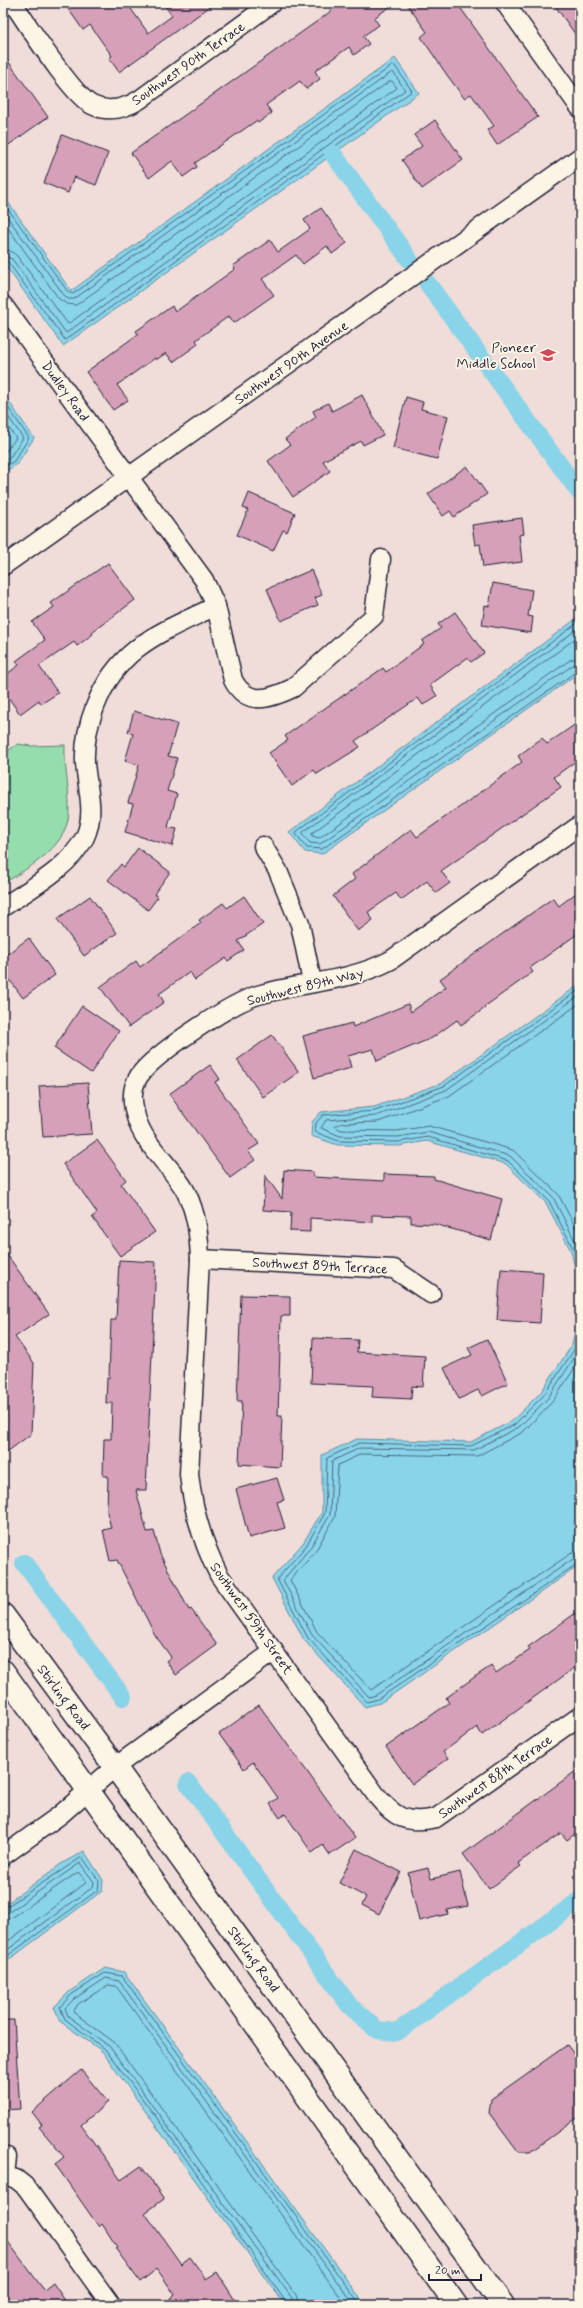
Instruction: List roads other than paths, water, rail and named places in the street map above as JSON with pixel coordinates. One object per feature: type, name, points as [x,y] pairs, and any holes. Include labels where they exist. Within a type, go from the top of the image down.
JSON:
[{"type":"main road","name":"Stirling Road","points":[[3,1615],[115,1767],[503,2305]]},
{"type":"main road","points":[[3,1671],[456,2305]]},
{"type":"street","name":"Southwest 90th Terrace","points":[[12,3],[84,100],[99,108],[116,109],[135,102],[265,5]]},
{"type":"street","points":[[505,3],[580,108]]},
{"type":"street","name":"Southwest 90th Avenue","points":[[3,566],[580,157]]},
{"type":"street","name":"Dudley Road","points":[[3,305],[204,580],[216,606],[228,667],[238,689],[245,696],[266,698],[281,694],[293,688],[374,616],[381,559]]},
{"type":"street","points":[[3,907],[69,859],[85,837],[89,827],[91,812],[85,761],[87,728],[99,696],[110,677],[123,659],[137,648],[162,632],[216,606]]},
{"type":"street","name":"Southwest 89th Way","points":[[200,1259],[199,1234],[194,1212],[185,1191],[144,1134],[136,1119],[132,1104],[134,1090],[138,1078],[148,1065],[218,1014],[237,1003],[256,995],[312,982],[350,977],[372,970],[391,960],[580,824]]},
{"type":"street","points":[[263,846],[278,871],[300,924],[312,982]]},
{"type":"street","name":"Southwest 89th Terrace","points":[[200,1259],[394,1269],[431,1294]]},
{"type":"street","name":"Southwest 59th Street","points":[[200,1259],[189,1474],[192,1502],[207,1551],[219,1575],[383,1804],[395,1815],[406,1820]]},
{"type":"street","points":[[3,1856],[60,1815],[115,1767],[274,1651]]},
{"type":"street","name":"Southwest 88th Terrace","points":[[406,1820],[425,1820],[436,1818],[580,1716]]},
{"type":"street","points":[[7,2157],[4,2175],[16,2179],[26,2187],[111,2305]]},
{"type":"water","points":[[395,58],[419,93],[63,346],[3,262],[3,195],[71,291]]},
{"type":"water","points":[[3,393],[34,438],[17,464],[3,473]]},
{"type":"water","points":[[580,616],[580,672],[322,854],[305,852],[289,832]]},
{"type":"water","points":[[580,984],[580,1290],[571,1251],[546,1203],[506,1164],[427,1141],[399,1146],[338,1145],[311,1136],[312,1122],[321,1112],[374,1107],[442,1083]]},
{"type":"water","points":[[580,1310],[580,1565],[380,1703],[365,1707],[304,1640],[272,1578],[303,1543],[322,1512],[322,1455],[357,1439],[471,1442],[512,1421],[541,1392],[572,1345]]},
{"type":"water","points":[[84,1851],[103,1880],[102,1891],[3,1964],[3,1906],[61,1864]]},
{"type":"water","points":[[105,1968],[124,1972],[365,2305],[285,2305],[102,2051],[61,2022],[54,2007],[69,1992]]},
{"type":"waterway","points":[[333,154],[409,259]]},
{"type":"waterway","points":[[428,284],[580,493]]},
{"type":"waterway","points":[[24,1563],[123,1697]]},
{"type":"waterway","points":[[188,1783],[349,2005],[377,2030],[397,2032],[580,1900]]},
{"type":"place","name":"Pioneer Middle School","points":[[548,355]]}]
